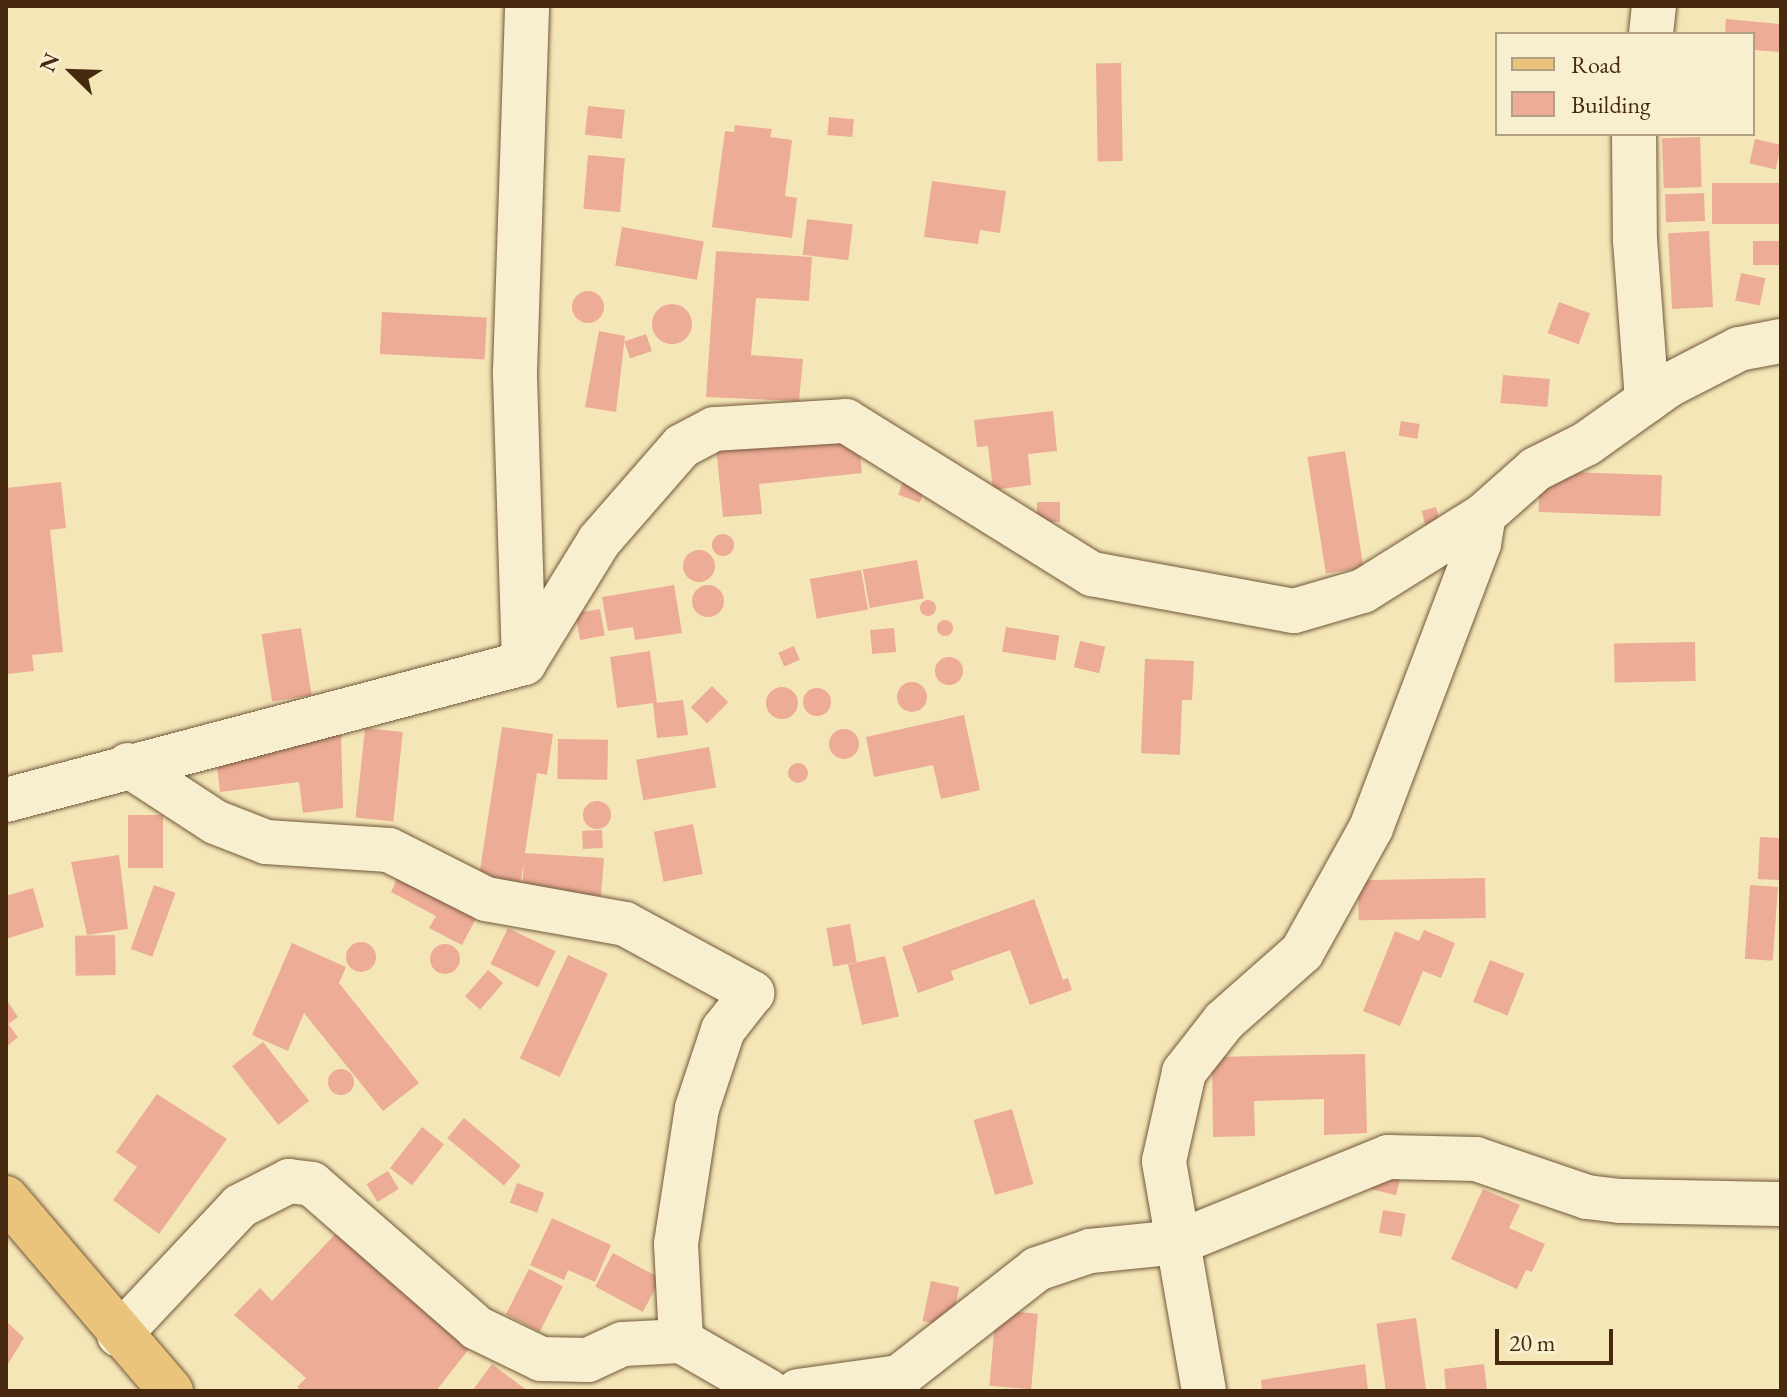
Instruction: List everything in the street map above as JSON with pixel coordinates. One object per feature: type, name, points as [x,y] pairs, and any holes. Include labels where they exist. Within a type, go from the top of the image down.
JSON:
[{"type":"main road","points":[[6,1198],[119,1335],[171,1391]]},
{"type":"street","points":[[524,663],[515,371],[527,6]]},
{"type":"street","points":[[1651,32],[1654,6]]},
{"type":"street","points":[[1634,136],[1635,240],[1647,401]]},
{"type":"street","points":[[6,800],[128,765],[524,663],[599,541],[682,446],[714,429],[846,421],[1092,574],[1294,611],[1363,591],[1484,515],[1536,469],[1586,444],[1707,363],[1739,349],[1781,341]]},
{"type":"street","points":[[1204,1391],[1164,1161],[1184,1072],[1224,1021],[1302,952],[1371,828],[1479,543],[1484,515]]},
{"type":"street","points":[[128,765],[215,822],[266,842],[389,850],[486,899],[625,924],[752,993],[723,1030],[697,1108],[676,1244],[681,1341]]},
{"type":"street","points":[[798,1391],[899,1377],[1037,1269],[1090,1251],[1179,1242],[1388,1157],[1476,1159],[1587,1197],[1620,1201],[1781,1204]]},
{"type":"street","points":[[119,1335],[240,1206],[289,1181],[312,1184],[477,1328],[541,1359],[588,1360],[623,1344],[681,1341],[768,1391]]},
{"type":"building","points":[[1726,19],[1781,24],[1781,52],[1755,50],[1755,32],[1725,32]]},
{"type":"building","points":[[1096,63],[1121,63],[1123,161],[1098,161]]},
{"type":"building","points":[[588,106],[625,110],[622,139],[585,135]]},
{"type":"building","points":[[829,117],[854,119],[852,137],[827,135]]},
{"type":"building","points":[[735,125],[772,129],[770,137],[792,140],[785,196],[797,198],[792,238],[712,227],[725,131],[734,132]]},
{"type":"building","points":[[1700,137],[1702,187],[1664,188],[1662,138]]},
{"type":"building","points":[[1755,139],[1781,145],[1776,169],[1749,163]]},
{"type":"building","points":[[588,155],[625,158],[620,212],[583,209]]},
{"type":"building","points":[[932,181],[1006,191],[1000,233],[980,230],[978,244],[924,237]]},
{"type":"building","points":[[1712,183],[1781,183],[1781,224],[1712,224]]},
{"type":"building","points":[[1704,193],[1705,221],[1666,222],[1665,194]]},
{"type":"building","points":[[807,219],[853,225],[848,260],[803,255]]},
{"type":"building","points":[[622,227],[704,241],[697,280],[615,265]]},
{"type":"building","points":[[1709,231],[1713,307],[1672,309],[1668,233]]},
{"type":"building","points":[[1753,241],[1781,241],[1781,265],[1753,265]]},
{"type":"building","points":[[716,251],[812,257],[809,301],[756,298],[751,355],[803,359],[799,401],[706,397]]},
{"type":"building","points":[[1741,273],[1765,278],[1760,306],[1735,300]]},
{"type":"building","points":[[588,291],[600,295],[604,307],[600,319],[588,323],[576,319],[572,307],[576,295]]},
{"type":"building","points":[[1559,302],[1590,313],[1579,344],[1548,333]]},
{"type":"building","points":[[672,304],[686,310],[692,324],[686,338],[672,344],[658,338],[652,324],[658,310]]},
{"type":"building","points":[[382,312],[487,317],[485,359],[380,354]]},
{"type":"building","points":[[599,331],[625,336],[616,412],[585,407]]},
{"type":"building","points":[[646,334],[652,351],[630,359],[624,341]]},
{"type":"building","points":[[1503,375],[1550,379],[1547,407],[1501,403]]},
{"type":"building","points":[[1053,411],[1057,451],[1028,454],[1031,485],[993,490],[988,446],[977,447],[974,420]]},
{"type":"building","points":[[1401,421],[1420,424],[1417,439],[1399,436]]},
{"type":"building","points":[[858,433],[862,473],[759,484],[762,514],[723,517],[716,447]]},
{"type":"building","points":[[1345,451],[1363,568],[1326,573],[1307,457]]},
{"type":"building","points":[[1540,471],[1662,475],[1660,516],[1539,512]]},
{"type":"building","points":[[905,476],[927,484],[920,503],[898,495]]},
{"type":"building","points":[[61,482],[66,528],[50,530],[63,652],[32,655],[34,671],[6,674],[6,488]]},
{"type":"building","points":[[1037,502],[1060,502],[1060,522],[1037,522]]},
{"type":"building","points":[[1436,507],[1440,522],[1426,526],[1422,511]]},
{"type":"building","points":[[719,534],[727,534],[734,545],[727,556],[719,556],[712,549],[712,541]]},
{"type":"building","points":[[699,550],[711,554],[715,566],[711,578],[699,582],[687,578],[683,566],[687,554]]},
{"type":"building","points":[[917,560],[924,598],[870,608],[863,570]]},
{"type":"building","points":[[861,570],[868,609],[817,618],[810,579]]},
{"type":"building","points":[[674,585],[682,633],[635,640],[633,627],[608,631],[602,597]]},
{"type":"building","points":[[708,585],[720,589],[724,601],[720,613],[708,617],[696,613],[692,601],[696,589]]},
{"type":"building","points":[[928,600],[934,602],[934,614],[928,616],[922,614],[920,608],[922,602]]},
{"type":"building","points":[[600,609],[605,636],[580,640],[575,613]]},
{"type":"building","points":[[945,620],[951,622],[951,634],[945,636],[939,634],[937,628],[939,622]]},
{"type":"building","points":[[1006,627],[1059,635],[1055,660],[1002,652]]},
{"type":"building","points":[[301,628],[312,695],[272,701],[261,634]]},
{"type":"building","points":[[894,628],[896,652],[872,654],[870,630]]},
{"type":"building","points":[[1080,641],[1105,647],[1099,673],[1074,667]]},
{"type":"building","points":[[1695,642],[1696,681],[1615,682],[1614,643]]},
{"type":"building","points":[[794,646],[800,660],[784,666],[778,653]]},
{"type":"building","points":[[650,651],[657,703],[683,700],[688,735],[657,738],[653,703],[617,708],[610,657]]},
{"type":"building","points":[[949,657],[959,661],[963,671],[959,681],[949,685],[939,681],[935,671],[939,661]]},
{"type":"building","points":[[1145,659],[1194,661],[1192,700],[1182,700],[1180,755],[1141,753]]},
{"type":"building","points":[[912,682],[918,683],[926,691],[926,703],[918,711],[912,712],[906,711],[898,703],[897,697],[898,691],[906,683]]},
{"type":"building","points":[[712,686],[728,702],[707,723],[691,707]]},
{"type":"building","points":[[782,687],[793,692],[798,703],[793,714],[782,719],[771,714],[766,703],[771,692]]},
{"type":"building","points":[[817,688],[827,692],[831,702],[827,712],[817,716],[807,712],[803,702],[807,692]]},
{"type":"building","points":[[964,715],[980,790],[941,799],[933,765],[874,777],[866,737]]},
{"type":"building","points":[[502,727],[553,734],[547,775],[537,773],[525,853],[604,858],[601,896],[522,890],[524,860],[520,888],[478,883]]},
{"type":"building","points":[[365,728],[403,732],[393,821],[356,818]]},
{"type":"building","points":[[844,729],[855,733],[859,744],[855,755],[844,759],[833,755],[829,744],[833,733]]},
{"type":"building","points":[[341,733],[343,808],[303,813],[299,782],[220,792],[215,749]]},
{"type":"building","points":[[558,739],[608,740],[607,780],[557,779]]},
{"type":"building","points":[[709,747],[716,787],[643,800],[636,760]]},
{"type":"building","points":[[798,763],[805,766],[808,773],[805,780],[798,783],[791,780],[788,773],[791,766]]},
{"type":"building","points":[[597,801],[607,805],[611,815],[607,825],[597,829],[587,825],[583,815],[587,805]]},
{"type":"building","points":[[128,815],[163,815],[163,868],[128,868]]},
{"type":"building","points":[[693,824],[703,874],[663,882],[654,832]]},
{"type":"building","points":[[602,830],[603,848],[583,849],[582,831]]},
{"type":"building","points":[[1760,837],[1781,838],[1779,880],[1758,879]]},
{"type":"building","points":[[119,855],[128,929],[87,935],[71,862]]},
{"type":"building","points":[[401,870],[480,911],[462,945],[429,928],[436,916],[391,892]]},
{"type":"building","points":[[1485,878],[1486,918],[1359,920],[1358,880]]},
{"type":"building","points":[[154,885],[176,893],[152,957],[131,949]]},
{"type":"building","points":[[1750,885],[1778,887],[1773,961],[1745,959]]},
{"type":"building","points":[[33,888],[44,927],[6,939],[6,896]]},
{"type":"building","points":[[1034,899],[1063,980],[1068,978],[1072,990],[1030,1005],[1010,950],[951,971],[954,980],[918,993],[902,947]]},
{"type":"building","points":[[850,924],[857,962],[833,967],[826,928]]},
{"type":"building","points":[[508,928],[556,951],[538,987],[490,964]]},
{"type":"building","points":[[1424,930],[1455,943],[1441,978],[1423,971],[1400,1026],[1363,1011],[1395,931],[1419,941]]},
{"type":"building","points":[[115,935],[116,975],[76,976],[75,936]]},
{"type":"building","points":[[361,942],[372,946],[376,957],[372,968],[361,972],[350,968],[346,957],[350,946]]},
{"type":"building","points":[[292,943],[346,967],[339,983],[419,1083],[383,1111],[304,1013],[288,1051],[252,1035]]},
{"type":"building","points":[[445,944],[456,948],[460,959],[456,970],[445,974],[434,970],[430,959],[434,948]]},
{"type":"building","points":[[568,955],[608,974],[560,1077],[520,1058]]},
{"type":"building","points":[[885,956],[899,1016],[862,1025],[848,965]]},
{"type":"building","points":[[1490,960],[1524,974],[1507,1016],[1473,1002]]},
{"type":"building","points":[[488,970],[503,983],[480,1010],[465,996]]},
{"type":"building","points":[[6,999],[18,1017],[8,1024],[18,1037],[6,1047]]},
{"type":"building","points":[[263,1042],[309,1101],[278,1125],[232,1066]]},
{"type":"building","points":[[1365,1054],[1367,1133],[1324,1135],[1324,1099],[1254,1101],[1255,1136],[1213,1137],[1212,1057]]},
{"type":"building","points":[[341,1069],[350,1073],[354,1082],[350,1091],[341,1095],[332,1091],[328,1082],[332,1073]]},
{"type":"building","points":[[157,1094],[227,1139],[159,1234],[113,1200],[137,1167],[116,1152]]},
{"type":"building","points":[[1012,1109],[1033,1184],[995,1195],[974,1120]]},
{"type":"building","points":[[464,1118],[521,1166],[504,1185],[447,1138]]},
{"type":"building","points":[[422,1127],[444,1144],[412,1185],[390,1168]]},
{"type":"building","points":[[1374,1164],[1402,1171],[1396,1195],[1368,1188]]},
{"type":"building","points":[[388,1171],[399,1189],[377,1202],[367,1184]]},
{"type":"building","points":[[517,1183],[544,1193],[537,1213],[510,1203]]},
{"type":"building","points":[[1483,1189],[1520,1205],[1509,1228],[1545,1244],[1532,1272],[1526,1270],[1517,1289],[1451,1259]]},
{"type":"building","points":[[1383,1210],[1406,1214],[1402,1237],[1379,1233]]},
{"type":"building","points":[[552,1218],[611,1245],[595,1282],[568,1270],[564,1280],[530,1265]]},
{"type":"building","points":[[342,1227],[476,1340],[436,1391],[302,1391],[297,1387],[306,1378],[234,1315],[260,1288],[272,1301]]},
{"type":"building","points":[[613,1253],[661,1278],[643,1312],[595,1287]]},
{"type":"building","points":[[529,1269],[563,1286],[540,1332],[506,1314]]},
{"type":"building","points":[[931,1281],[959,1287],[951,1327],[922,1321]]},
{"type":"building","points":[[996,1310],[1038,1314],[1031,1389],[989,1386]]},
{"type":"building","points":[[1416,1318],[1426,1391],[1386,1391],[1376,1324]]},
{"type":"building","points":[[8,1323],[24,1338],[6,1367],[6,1326]]},
{"type":"building","points":[[492,1364],[525,1389],[524,1391],[472,1391]]},
{"type":"building","points":[[1365,1364],[1368,1391],[1262,1391],[1261,1380]]},
{"type":"building","points":[[1484,1364],[1487,1391],[1446,1391],[1444,1369]]}]
